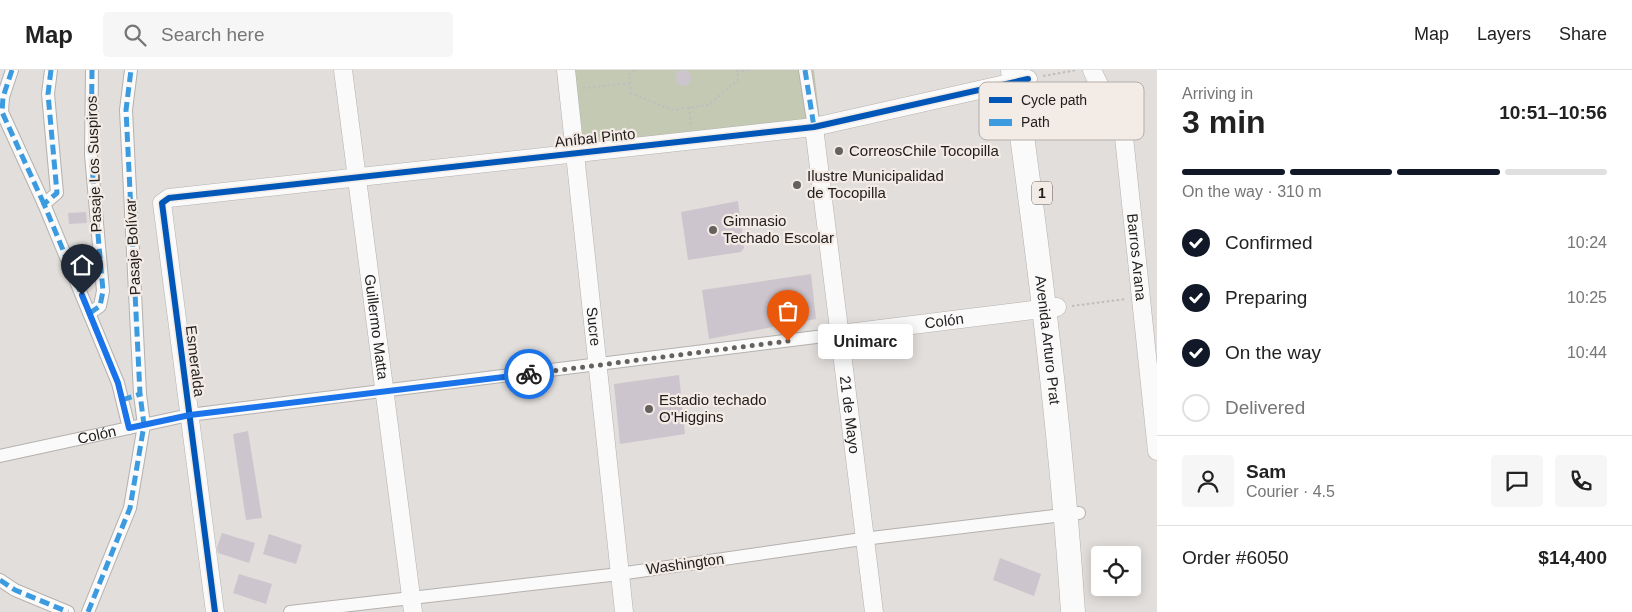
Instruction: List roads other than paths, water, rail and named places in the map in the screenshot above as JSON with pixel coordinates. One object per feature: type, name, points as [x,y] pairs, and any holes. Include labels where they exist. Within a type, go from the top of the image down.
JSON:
[{"type":"highway","name":"Avenida Arturo Prat","points":[[1029,140],[1085,612]]},
{"type":"highway","name":"Avenida Arturo Prat","points":[[1073,514],[1073,612]]},
{"type":"street","points":[[12,70],[3,97],[2,112],[44,204],[90,313],[118,383],[129,428]]},
{"type":"street","points":[[44,204],[57,193],[48,94],[51,70]]},
{"type":"street","name":"Pasaje Los Suspiros","points":[[90,313],[100,306],[102,291],[91,155],[92,70]]},
{"type":"street","name":"Pasaje Bolívar","points":[[88,612],[130,508],[144,425],[140,394],[126,110],[131,70]]},
{"type":"street","name":"Guillermo Matta","points":[[343,70],[413,604]]},
{"type":"street","name":"Sucre","points":[[566,70],[596,365],[624,612]]},
{"type":"street","name":"21 de Mayo","points":[[805,70],[814,126],[874,612]]},
{"type":"street","name":"Barros Arana","points":[[1092,70],[1098,82]]},
{"type":"street","name":"Aníbal Pinto","points":[[993,82],[1021,75]]},
{"type":"street","name":"Aníbal Pinto","points":[[162,203],[169,198],[814,126],[979,85]]},
{"type":"street","name":"Barros Arana","points":[[1124,140],[1157,451]]},
{"type":"street","name":"Esmeralda","points":[[162,203],[215,612]]},
{"type":"street","name":"Colón","points":[[0,456],[190,415],[1050,308]]},
{"type":"street","points":[[122,400],[140,394]]},
{"type":"street","name":"Washington","points":[[290,612],[413,604],[865,538],[1073,514]]},
{"type":"street","points":[[0,580],[15,590],[68,612]]},
{"type":"place","name":"CorreosChile Tocopilla","points":[[839,151]]},
{"type":"place","name":"Ilustre Municipalidad de Tocopilla","points":[[797,185]]},
{"type":"place","name":"Gimnasio Techado Escolar","points":[[713,230]]},
{"type":"place","name":"Unimarc","points":[[788,341]]},
{"type":"place","name":"Estadio techado O'Higgins","points":[[649,409]]}]
